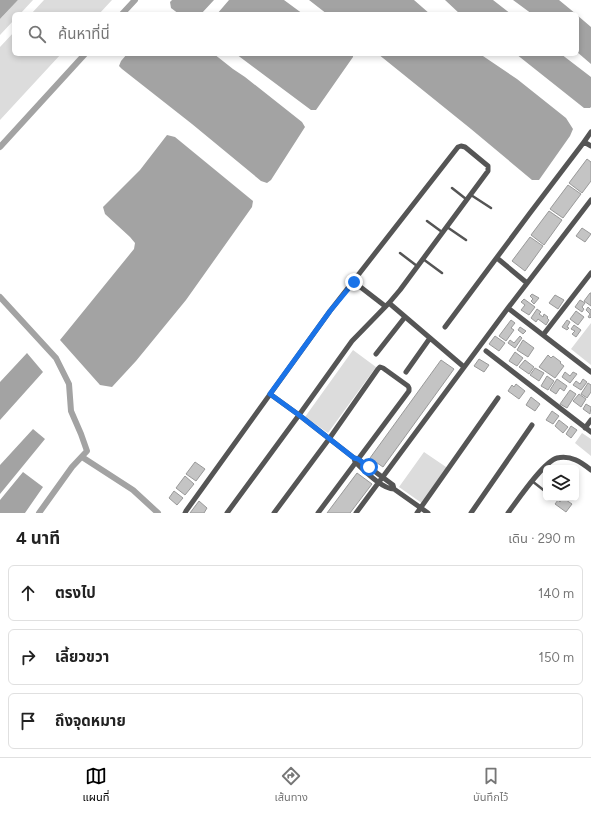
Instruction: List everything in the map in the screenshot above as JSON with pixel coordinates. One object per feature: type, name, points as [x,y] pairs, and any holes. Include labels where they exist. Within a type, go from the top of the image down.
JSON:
[{"type":"street","points":[[446,327],[591,132]]},
{"type":"street","points":[[584,142],[591,146]]},
{"type":"street","points":[[185,513],[330,311],[458,147],[465,147],[488,166],[488,171],[418,266],[387,305],[352,341],[227,513]]},
{"type":"street","points":[[356,513],[527,282],[591,200]]},
{"type":"street","points":[[497,258],[527,282]]},
{"type":"street","points":[[543,336],[591,273]]},
{"type":"street","points":[[354,282],[405,317],[464,367]]},
{"type":"street","points":[[508,308],[591,372]]},
{"type":"street","points":[[376,354],[405,317]]},
{"type":"street","points":[[406,372],[430,338]]},
{"type":"street","points":[[486,351],[591,432]]},
{"type":"street","points":[[274,513],[329,439],[378,369],[380,367],[383,368],[408,386],[409,391],[355,460],[318,513]]},
{"type":"street","points":[[270,394],[329,439],[379,482],[390,489],[394,489]]},
{"type":"street","points":[[419,511],[498,398]]},
{"type":"street","points":[[585,428],[591,420]]},
{"type":"street","points":[[471,513],[532,425]]},
{"type":"street","points":[[508,513],[532,481],[555,458],[571,458],[580,462],[591,470]]},
{"type":"street","points":[[355,460],[383,477],[419,511],[428,513]]},
{"type":"lane","points":[[452,188],[467,199]]},
{"type":"lane","points":[[470,194],[491,208]]},
{"type":"lane","points":[[427,221],[442,233]]},
{"type":"lane","points":[[447,226],[466,240]]},
{"type":"lane","points":[[400,253],[418,266]]},
{"type":"lane","points":[[423,259],[442,273]]},
{"type":"lane","points":[[532,481],[543,490]]},
{"type":"shaded area","points":[[0,0],[18,0],[0,19]]},
{"type":"shaded area","points":[[18,0],[33,0],[22,12],[12,12],[12,22],[0,35],[0,19]]},
{"type":"shaded area","points":[[44,0],[112,0],[101,12],[33,12]]},
{"type":"shaded area","points":[[172,0],[214,0],[203,12],[176,12],[171,8],[170,2]]},
{"type":"shaded area","points":[[229,0],[284,0],[300,12],[219,12]]},
{"type":"shaded area","points":[[309,0],[414,0],[428,12],[324,12]]},
{"type":"shaded area","points":[[445,0],[493,0],[508,12],[458,12]]},
{"type":"shaded area","points":[[513,0],[559,0],[574,12],[529,12]]},
{"type":"shaded area","points":[[579,17],[591,27],[591,64],[579,54]]},
{"type":"shaded area","points":[[12,34],[12,56],[59,56],[0,120],[0,47]]},
{"type":"shaded area","points":[[125,56],[217,56],[302,122],[305,127],[271,180],[267,183],[261,181],[122,69],[119,66]]},
{"type":"shaded area","points":[[239,56],[353,56],[316,110],[311,110]]},
{"type":"shaded area","points":[[380,56],[483,56],[517,79],[566,118],[573,129],[570,136],[539,180],[532,180]]},
{"type":"shaded area","points":[[519,56],[564,56],[591,77],[591,107],[584,108]]},
{"type":"shaded area","points":[[167,135],[175,137],[253,201],[252,207],[186,300],[136,361],[112,387],[100,385],[60,340],[134,249],[135,243],[105,214],[103,207],[140,170]]},
{"type":"shaded area","points":[[591,323],[591,365],[571,349]]},
{"type":"shaded area","points":[[353,350],[376,367],[328,433],[305,417]]},
{"type":"shaded area","points":[[27,353],[43,372],[0,420],[0,382]]},
{"type":"shaded area","points":[[33,429],[45,439],[0,494],[0,465]]},
{"type":"shaded area","points":[[582,433],[591,439],[591,456],[575,443]]},
{"type":"shaded area","points":[[424,452],[449,469],[423,504],[399,487]]},
{"type":"shaded area","points":[[23,472],[43,487],[25,513],[0,513],[0,500]]},
{"type":"building","points":[[587,159],[591,162],[591,181],[582,193],[569,183]]},
{"type":"building","points":[[568,185],[581,194],[563,218],[550,209]]},
{"type":"building","points":[[549,211],[562,220],[544,245],[531,235]]},
{"type":"building","points":[[582,228],[591,234],[585,242],[576,236]]},
{"type":"building","points":[[530,237],[543,246],[525,271],[512,261]]},
{"type":"building","points":[[591,293],[591,306],[584,301]]},
{"type":"building","points":[[532,294],[539,298],[534,304],[531,301],[533,299],[530,296]]},
{"type":"building","points":[[555,295],[564,300],[558,309],[549,303]]},
{"type":"building","points":[[524,299],[535,307],[529,315],[521,310],[525,305],[521,302]]},
{"type":"building","points":[[580,300],[585,303],[582,307],[584,309],[582,312],[575,307]]},
{"type":"building","points":[[588,307],[591,310],[590,318],[588,317],[590,314],[586,310]]},
{"type":"building","points":[[537,309],[541,312],[539,314],[543,317],[544,314],[548,317],[547,318],[549,320],[546,325],[538,319],[536,322],[531,318]]},
{"type":"building","points":[[576,311],[584,317],[578,325],[570,319]]},
{"type":"building","points":[[511,320],[515,323],[511,328],[514,330],[506,341],[499,336]]},
{"type":"building","points":[[567,320],[570,322],[567,330],[562,327]]},
{"type":"building","points":[[574,325],[581,330],[576,337],[572,334],[575,331],[571,329]]},
{"type":"building","points":[[520,327],[526,331],[523,334],[518,330]]},
{"type":"building","points":[[495,336],[505,343],[499,351],[489,344]]},
{"type":"building","points":[[520,336],[522,338],[515,348],[508,343],[510,340],[514,343]]},
{"type":"building","points":[[523,340],[534,348],[528,357],[517,350]]},
{"type":"building","points":[[515,352],[523,358],[517,366],[509,361]]},
{"type":"building","points":[[548,355],[551,358],[553,356],[564,366],[555,378],[539,367]]},
{"type":"building","points":[[479,359],[489,365],[484,372],[474,366]]},
{"type":"building","points":[[441,360],[454,369],[383,467],[370,458]]},
{"type":"building","points":[[525,360],[534,367],[529,374],[519,367]]},
{"type":"building","points":[[535,368],[544,373],[539,381],[530,375]]},
{"type":"building","points":[[565,372],[570,376],[573,372],[577,374],[570,383],[562,377]]},
{"type":"building","points":[[547,376],[554,381],[548,390],[541,386]]},
{"type":"building","points":[[557,379],[567,386],[564,391],[560,388],[556,394],[550,390]]},
{"type":"building","points":[[583,379],[587,382],[581,390],[573,385],[576,381],[580,384]]},
{"type":"building","points":[[588,383],[591,385],[591,392],[587,398],[581,394]]},
{"type":"building","points":[[516,384],[525,391],[519,399],[508,391],[512,385],[514,387]]},
{"type":"building","points":[[570,390],[576,394],[567,408],[560,404]]},
{"type":"building","points":[[579,394],[586,399],[581,407],[573,401]]},
{"type":"building","points":[[531,397],[540,404],[535,411],[526,405]]},
{"type":"building","points":[[586,404],[591,407],[590,414],[583,409]]},
{"type":"building","points":[[552,411],[559,416],[553,424],[546,420]]},
{"type":"building","points":[[559,420],[568,427],[563,433],[555,426]]},
{"type":"building","points":[[571,426],[577,430],[571,438],[566,434]]},
{"type":"building","points":[[195,462],[205,469],[196,481],[186,474]]},
{"type":"building","points":[[357,473],[372,484],[350,513],[327,513]]},
{"type":"building","points":[[185,476],[194,484],[185,495],[176,488]]},
{"type":"building","points":[[174,491],[183,498],[177,505],[169,498]]},
{"type":"building","points":[[199,501],[207,508],[204,513],[190,513]]},
{"type":"building","points":[[557,501],[568,501],[572,504],[566,512],[555,504]]},
{"type":"waterway","points":[[124,12],[135,0]]},
{"type":"waterway","points":[[0,147],[83,56]]},
{"type":"waterway","points":[[0,297],[56,358],[69,384],[71,411],[87,451],[72,467],[39,513]]},
{"type":"waterway","points":[[82,457],[133,490],[158,513]]},
{"type":"route","points":[[354,282],[330,311],[270,394],[354,458],[358,459],[369,467]]}]
